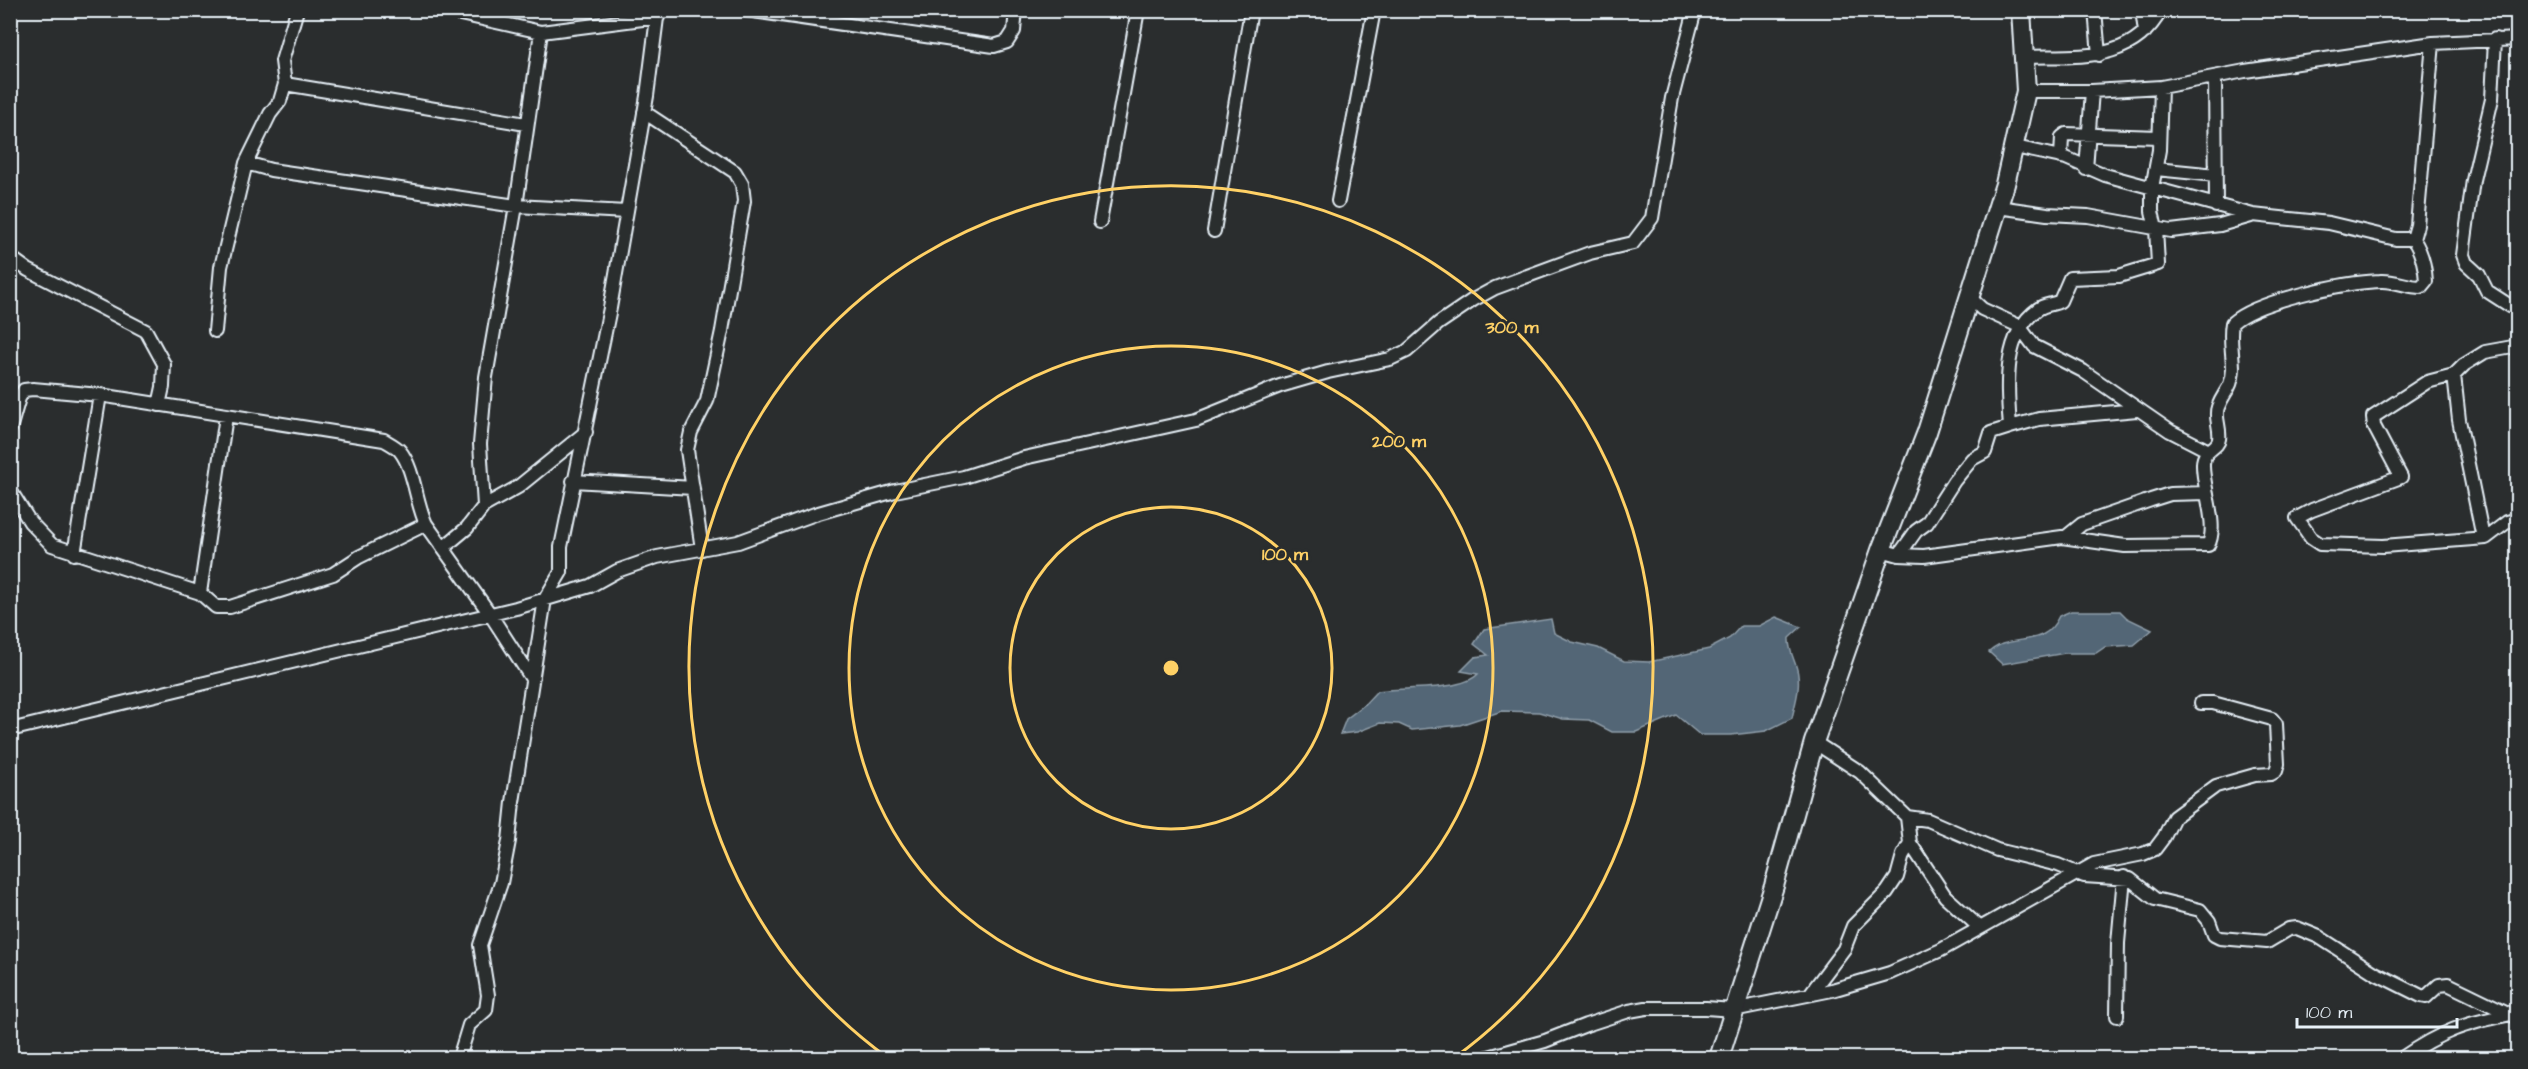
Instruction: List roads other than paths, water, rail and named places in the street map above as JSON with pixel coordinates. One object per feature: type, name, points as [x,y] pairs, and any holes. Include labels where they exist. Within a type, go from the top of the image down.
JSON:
[{"type":"street","points":[[215,331],[221,267],[246,163],[265,122],[280,101],[285,84],[282,61],[297,10]]},
{"type":"street","points":[[442,10],[541,32],[658,14],[644,112],[626,212],[561,547],[561,572],[545,598],[501,884],[480,945],[488,995],[486,1010],[469,1025],[459,1059]]},
{"type":"street","points":[[746,10],[994,46],[1007,42],[1014,31],[1016,10]]},
{"type":"street","points":[[1100,222],[1138,10]]},
{"type":"street","points":[[1214,231],[1251,10]]},
{"type":"street","points":[[1338,201],[1374,10]]},
{"type":"street","points":[[10,730],[490,614],[590,586],[617,571],[657,557],[738,542],[815,514],[896,491],[964,477],[1024,458],[1196,420],[1280,386],[1328,372],[1390,359],[1407,351],[1439,323],[1495,288],[1569,260],[1633,243],[1652,218],[1672,98],[1695,10]]},
{"type":"street","points":[[1719,1059],[1774,886],[1814,742],[1881,550],[1927,432],[1998,207],[2015,147],[2026,91],[2021,10]]},
{"type":"street","points":[[2095,10],[2099,55]]},
{"type":"street","points":[[2142,10],[2145,32]]},
{"type":"street","points":[[2025,57],[2099,55],[2114,51],[2152,26],[2161,10]]},
{"type":"street","points":[[484,506],[480,444],[486,377],[516,206],[541,32]]},
{"type":"street","points":[[2495,39],[2492,99],[2472,186],[2463,255],[2466,263],[2479,276],[2487,291],[2517,311]]},
{"type":"street","points":[[2026,91],[2092,91],[2161,87],[2433,43],[2517,39]]},
{"type":"street","points":[[1881,550],[1899,555],[1924,556],[2066,537],[2125,546],[2208,545],[2211,539],[2203,463],[2207,450],[2217,444],[2220,438],[2218,408],[2230,390],[2233,369],[2232,323],[2272,303],[2327,288],[2378,280],[2421,287],[2426,280],[2426,269],[2420,250],[2413,239],[2417,225],[2433,43]]},
{"type":"street","points":[[2216,77],[2216,206]]},
{"type":"street","points":[[285,84],[526,124]]},
{"type":"street","points":[[2010,427],[2008,365],[2019,326],[2043,306],[2060,301],[2070,279],[2119,276],[2156,267],[2159,260],[2152,211],[2152,188],[2159,137],[2161,87]]},
{"type":"street","points":[[2086,169],[2092,91]]},
{"type":"street","points":[[644,112],[735,172],[742,184],[744,201],[720,343],[707,401],[691,432],[687,450],[702,549]]},
{"type":"street","points":[[2061,157],[2063,135],[2159,137]]},
{"type":"street","points":[[2015,147],[2061,157],[2086,169],[2253,215],[2329,222],[2396,239],[2413,239]]},
{"type":"street","points":[[246,163],[284,172],[516,206],[626,212]]},
{"type":"street","points":[[2156,169],[2216,175]]},
{"type":"street","points":[[1998,207],[2047,214],[2088,216],[2156,229],[2180,231],[2220,225],[2253,215]]},
{"type":"street","points":[[10,257],[28,270],[146,331],[164,364],[159,405]]},
{"type":"street","points":[[1969,297],[1982,309],[2019,326],[2034,346],[2083,371],[2137,410],[2170,431],[2207,450]]},
{"type":"street","points":[[2517,346],[2485,352],[2464,364],[2454,375],[2427,382],[2373,417],[2374,426],[2401,473],[2400,478],[2312,510],[2297,518],[2311,538],[2320,544],[2383,546],[2490,537],[2507,522],[2517,519]]},
{"type":"street","points":[[2454,375],[2459,420],[2483,538]]},
{"type":"street","points":[[10,429],[19,398],[24,390],[65,391],[384,440],[400,450],[426,524],[490,614],[532,679]]},
{"type":"street","points":[[74,554],[100,395]]},
{"type":"street","points":[[1899,555],[1916,531],[1927,523],[1954,481],[1972,459],[1985,452],[1991,433],[2039,419],[2137,410]]},
{"type":"street","points":[[200,593],[226,416]]},
{"type":"street","points":[[443,548],[467,528],[484,506],[518,487],[585,432]]},
{"type":"street","points":[[573,481],[693,488]]},
{"type":"street","points":[[10,490],[30,522],[52,545],[200,593],[216,607],[230,607],[333,573],[426,524]]},
{"type":"street","points":[[2066,537],[2082,524],[2170,494],[2207,493]]},
{"type":"street","points":[[1485,1059],[1545,1041],[1586,1024],[1629,1011],[1646,1008],[1733,1010],[1844,987],[1890,973],[1941,950],[2078,873],[2102,862],[2143,854],[2155,849],[2174,817],[2216,786],[2276,771],[2278,764],[2276,724],[2272,719],[2217,704],[2201,703]]},
{"type":"street","points":[[1814,742],[1860,772],[1906,817],[1910,843],[1945,896],[1979,927]]},
{"type":"street","points":[[1906,817],[1917,817],[1934,822],[1997,850],[2058,865],[2090,878],[2124,877],[2136,882],[2155,899],[2200,910],[2206,916],[2216,937],[2267,942],[2289,929],[2297,928],[2319,937],[2375,973],[2421,996],[2426,997],[2439,985],[2448,984],[2515,1015]]},
{"type":"street","points":[[1810,994],[1844,949],[1853,926],[1892,884],[1910,843]]},
{"type":"street","points":[[2117,1016],[2118,943],[2124,877]]},
{"type":"street","points":[[2402,1059],[2419,1045],[2444,1032],[2515,1015]]},
{"type":"water","points":[[2071,611],[2120,611],[2127,618],[2152,630],[2134,645],[2105,647],[2096,653],[2065,653],[2002,664],[1989,652],[1997,646],[2043,634],[2049,630],[2059,616]]},
{"type":"water","points":[[1776,617],[1801,627],[1789,638],[1797,670],[1798,686],[1792,718],[1766,731],[1731,735],[1700,735],[1676,715],[1636,732],[1612,732],[1589,720],[1563,719],[1539,712],[1502,711],[1460,725],[1412,730],[1399,724],[1380,723],[1357,732],[1340,734],[1346,719],[1377,691],[1430,688],[1470,680],[1478,674],[1461,671],[1475,657],[1488,655],[1474,644],[1484,629],[1551,619],[1554,633],[1572,642],[1598,648],[1624,661],[1649,662],[1709,649],[1730,638],[1741,626],[1759,626]]}]
